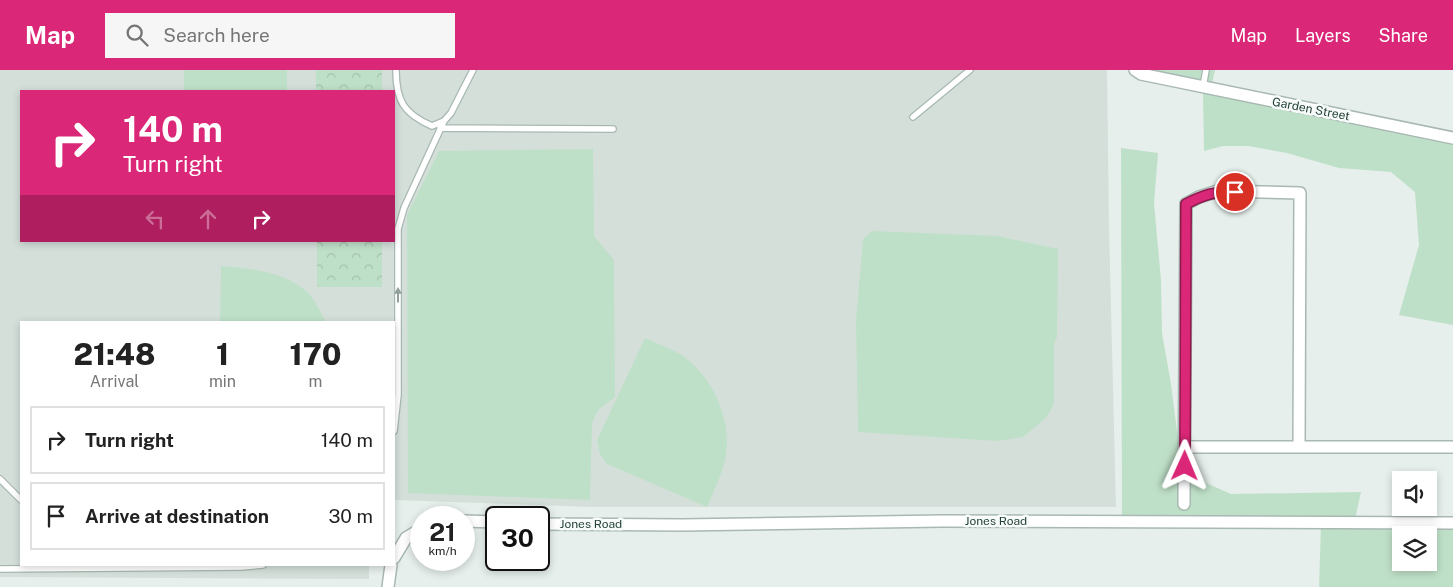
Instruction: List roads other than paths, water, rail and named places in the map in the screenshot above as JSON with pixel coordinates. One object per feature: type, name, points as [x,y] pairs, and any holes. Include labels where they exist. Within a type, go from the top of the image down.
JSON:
[{"type":"street","name":"Garden Street","points":[[1135,70],[1141,74],[1168,80],[1453,138]]},
{"type":"street","points":[[1184,504],[1186,448],[1186,204],[1199,197],[1218,191],[1300,193],[1300,447]]},
{"type":"street","points":[[1186,448],[1453,447]]},
{"type":"street","name":"Jones Road","points":[[550,524],[683,525],[942,521],[1453,522]]},
{"type":"street","points":[[395,556],[406,538],[410,535]]},
{"type":"street","points":[[388,587],[391,566]]},
{"type":"lane","points":[[396,70],[398,92],[404,107],[417,119],[432,126],[444,121]]},
{"type":"lane","points":[[395,422],[398,395],[398,229],[404,208],[440,128],[451,113],[473,70]]},
{"type":"lane","points":[[912,117],[970,70]]},
{"type":"lane","points":[[1203,87],[1206,70]]},
{"type":"lane","points":[[440,128],[613,130]]},
{"type":"lane","points":[[0,479],[20,499]]},
{"type":"lane","points":[[0,569],[23,567],[252,566]]}]
